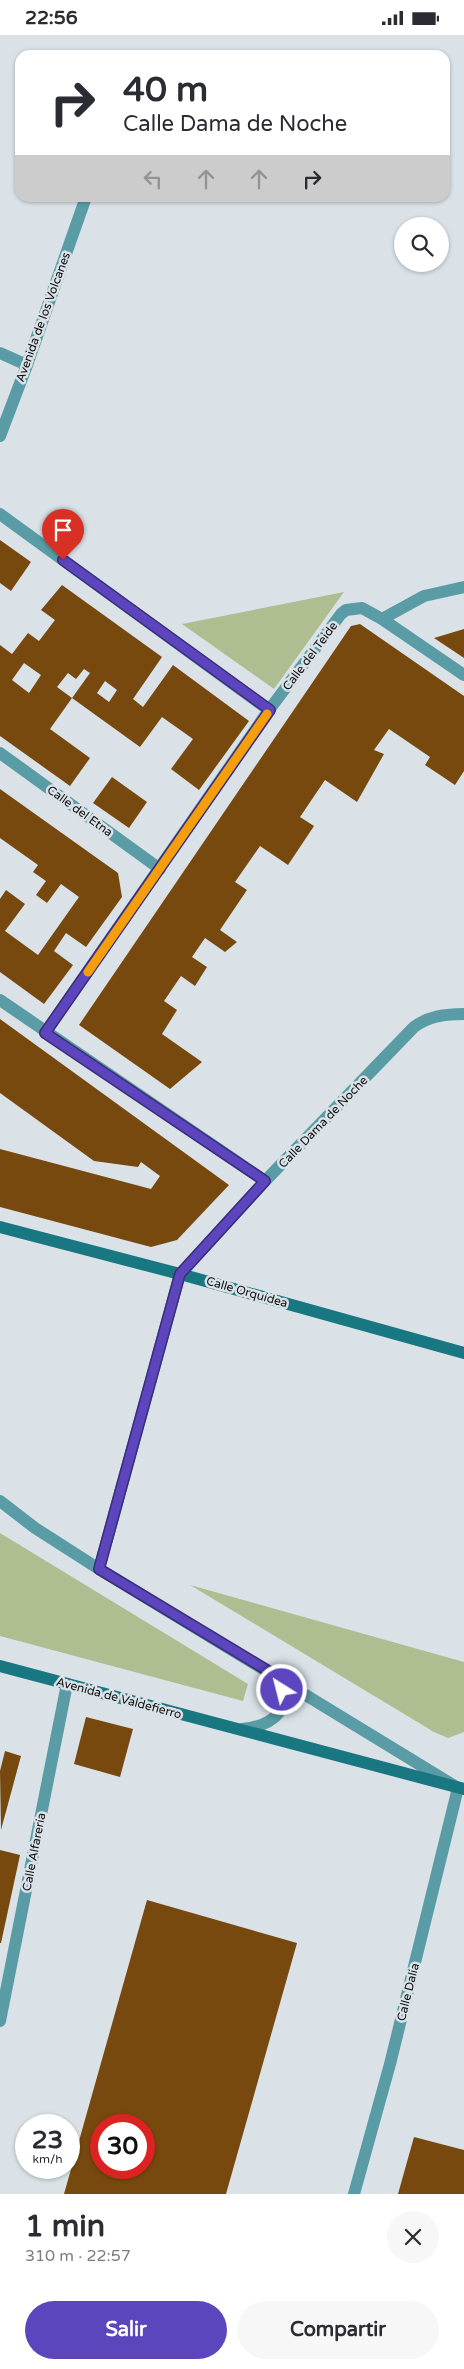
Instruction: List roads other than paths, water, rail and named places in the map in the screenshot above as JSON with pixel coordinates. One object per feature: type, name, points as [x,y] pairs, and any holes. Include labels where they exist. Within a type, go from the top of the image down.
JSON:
[{"type":"street","name":"Avenida de los Volcanes","points":[[0,436],[84,202]]},
{"type":"street","points":[[0,353],[27,365]]},
{"type":"street","points":[[0,514],[270,710]]},
{"type":"street","points":[[382,619],[424,597],[464,587]]},
{"type":"street","name":"Calle del Teide","points":[[45,1033],[270,710],[346,610],[362,608],[382,619],[464,675]]},
{"type":"street","name":"Calle del Etna","points":[[0,753],[160,869]]},
{"type":"street","points":[[0,1000],[45,1033],[265,1181]]},
{"type":"street","name":"Calle Dama de Noche","points":[[99,1569],[180,1274],[265,1181],[414,1027],[424,1020],[437,1016],[464,1014]]},
{"type":"street","name":"Calle Orquídea","points":[[0,1227],[180,1274],[464,1353]]},
{"type":"street","points":[[0,1501],[35,1528],[99,1569],[461,1789]]},
{"type":"street","name":"Avenida de Valdefierro","points":[[0,1666],[461,1789]]},
{"type":"street","name":"Avenida de Valdefierro","points":[[237,1730],[256,1728],[276,1719],[282,1700],[280,1682],[275,1675]]},
{"type":"street","name":"Calle Alfarería","points":[[0,2021],[67,1684]]},
{"type":"street","name":"Calle Dalia","points":[[354,2194],[390,2064],[461,1789]]}]
